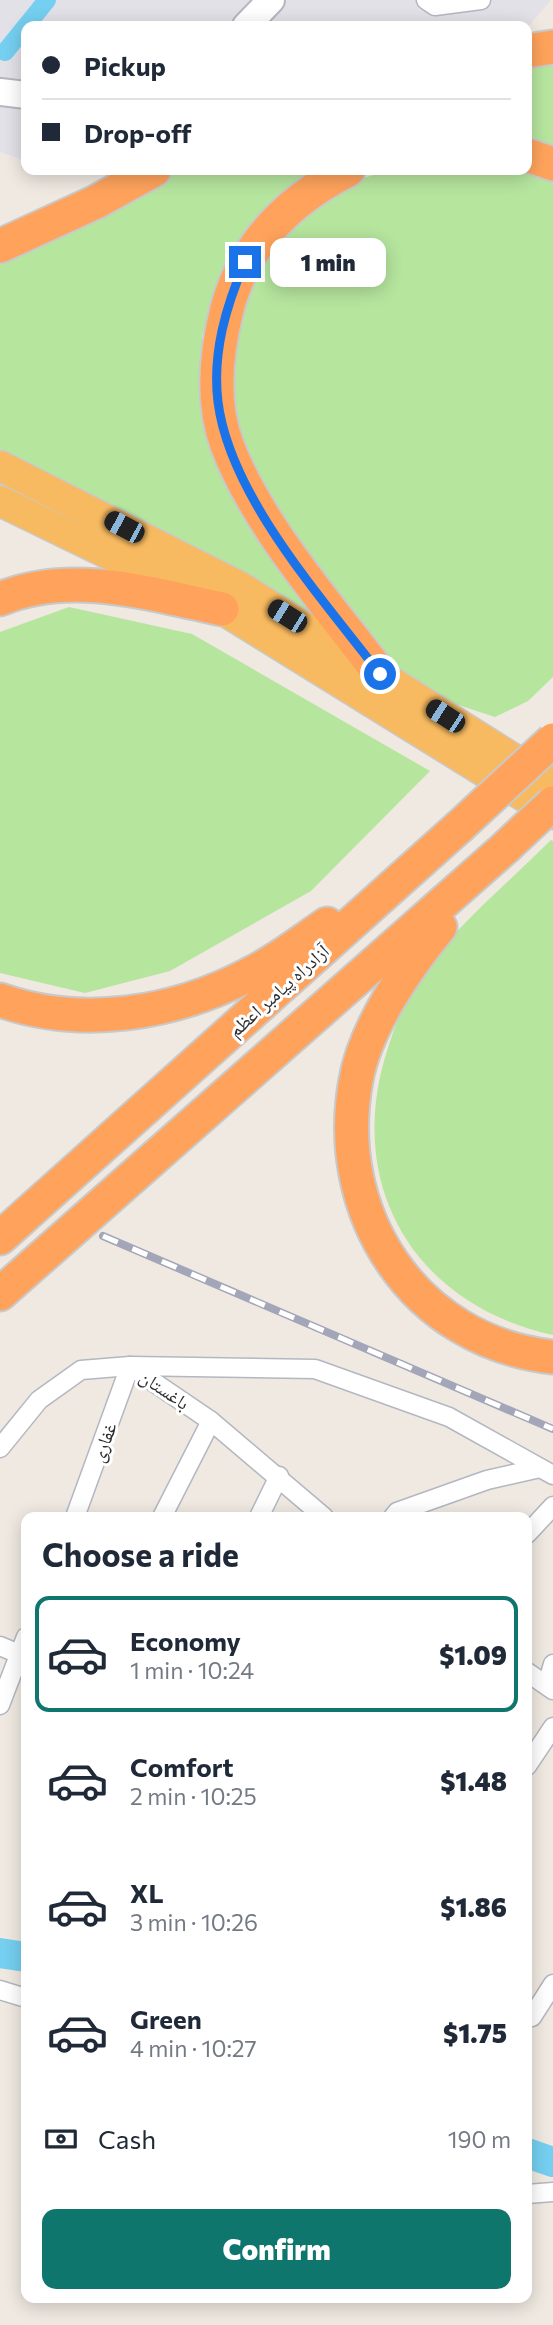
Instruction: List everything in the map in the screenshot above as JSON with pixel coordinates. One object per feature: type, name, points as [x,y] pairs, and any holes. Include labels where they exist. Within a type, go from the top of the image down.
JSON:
[{"type":"highway","points":[[532,50],[553,47]]},
{"type":"highway","points":[[532,157],[553,164]]},
{"type":"highway","points":[[0,246],[96,202],[145,175]]},
{"type":"highway","points":[[338,175],[290,205],[266,232],[245,262],[231,296],[221,332],[217,368],[218,401],[226,444],[246,487],[297,565],[380,674]]},
{"type":"highway","points":[[0,466],[240,587],[553,785]]},
{"type":"highway","points":[[0,501],[222,609],[553,814]]},
{"type":"highway","points":[[0,599],[60,584],[122,588],[222,609]]},
{"type":"highway","name":"آزادراه پیامبر اعظم","points":[[0,1238],[553,740]]},
{"type":"highway","points":[[0,1294],[553,803]]},
{"type":"highway","points":[[505,848],[412,961],[369,1039],[356,1079],[350,1152],[356,1182],[375,1239],[411,1286],[460,1327],[525,1354],[553,1357]]},
{"type":"highway","points":[[0,1000],[31,1010],[88,1016],[142,1011],[197,998],[251,974],[432,851]]},
{"type":"main road","points":[[252,21],[271,0]]},
{"type":"main road","points":[[0,92],[21,94]]},
{"type":"street","points":[[426,0],[435,6],[481,0]]},
{"type":"street","points":[[130,1366],[315,1369],[449,1417],[546,1472]]},
{"type":"street","name":"باغستان","points":[[0,1448],[39,1400],[81,1370],[130,1366],[211,1421],[319,1512]]},
{"type":"street","name":"غفاری","points":[[77,1512],[130,1366]]},
{"type":"street","points":[[165,1512],[211,1421]]},
{"type":"street","points":[[397,1512],[453,1492],[546,1472]]},
{"type":"street","points":[[261,1512],[279,1476]]},
{"type":"street","points":[[532,1529],[553,1506]]},
{"type":"street","points":[[0,1646],[19,1654]]},
{"type":"street","points":[[0,1705],[21,1649]]},
{"type":"street","points":[[532,1675],[550,1688],[553,1664]]},
{"type":"street","points":[[532,1758],[553,1727]]},
{"type":"street","points":[[532,2017],[553,1984]]},
{"type":"street","points":[[0,1990],[21,1996]]},
{"type":"street","points":[[532,2194],[553,2192]]},
{"type":"shaded area","points":[[0,0],[551,0],[532,22],[21,21],[21,159],[0,152]]},
{"type":"green space","points":[[553,61],[553,146],[532,137],[532,63]]},
{"type":"green space","points":[[532,174],[553,182],[553,677],[528,701],[495,717],[431,696],[387,666],[257,486],[228,398],[230,329],[255,261],[338,185],[373,175]]},
{"type":"green space","points":[[146,175],[303,175],[260,214],[226,269],[202,336],[206,402],[325,624],[0,449],[0,261]]},
{"type":"green space","points":[[69,607],[192,634],[430,771],[311,891],[170,971],[85,993],[0,973],[0,632]]},
{"type":"green space","points":[[551,840],[553,1335],[504,1320],[463,1297],[428,1268],[402,1232],[384,1192],[375,1148],[376,1101],[387,1051],[401,1010],[413,987],[459,929]]},
{"type":"waterway","points":[[30,21],[47,0]]},
{"type":"waterway","points":[[5,52],[21,32]]},
{"type":"waterway","points":[[0,1953],[21,1956]]},
{"type":"waterway","points":[[532,2155],[553,2162]]},
{"type":"railway","points":[[103,1236],[553,1429]]},
{"type":"route","points":[[245,262],[231,296],[221,332],[217,368],[218,401],[226,444],[246,487],[297,565],[380,674]]}]
